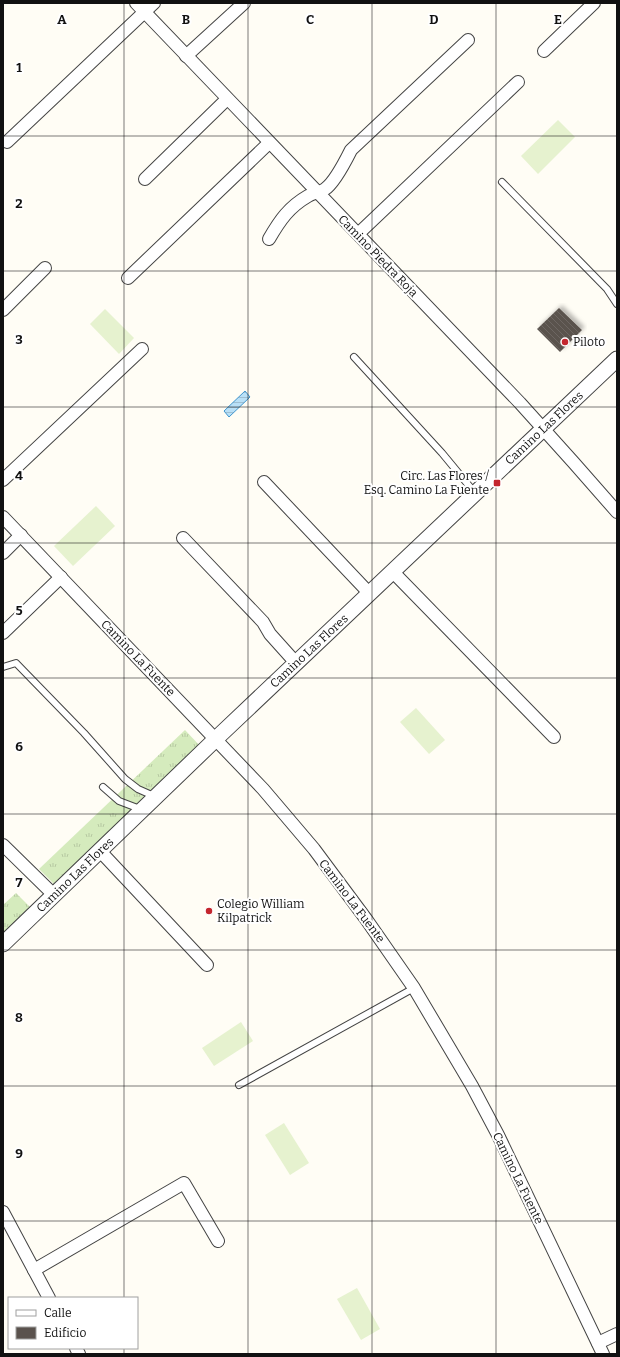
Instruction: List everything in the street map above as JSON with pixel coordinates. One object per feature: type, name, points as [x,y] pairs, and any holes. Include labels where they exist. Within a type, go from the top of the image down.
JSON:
[{"type":"street","name":"Camino Piedra Roja","points":[[136,3],[543,428],[617,512]]},
{"type":"street","points":[[7,142],[154,3]]},
{"type":"street","points":[[186,56],[244,3]]},
{"type":"street","points":[[544,51],[594,3]]},
{"type":"street","points":[[269,239],[290,208],[316,192],[325,189],[342,168],[351,150],[468,40]]},
{"type":"street","points":[[358,234],[518,82]]},
{"type":"street","points":[[145,179],[227,99]]},
{"type":"street","points":[[128,278],[269,143]]},
{"type":"street","points":[[3,310],[45,268]]},
{"type":"street","points":[[3,480],[142,349]]},
{"type":"street","name":"Camino Las Flores","points":[[3,944],[296,663],[617,359]]},
{"type":"street","points":[[264,482],[370,594]]},
{"type":"street","name":"Camino La Fuente","points":[[3,517],[263,789],[314,849],[366,919],[414,988],[451,1049],[494,1128],[603,1354]]},
{"type":"street","points":[[3,553],[21,535]]},
{"type":"street","points":[[183,538],[263,622],[270,634],[296,663]]},
{"type":"street","points":[[393,572],[554,738]]},
{"type":"street","points":[[3,633],[61,577]]},
{"type":"street","points":[[3,845],[54,896]]},
{"type":"street","points":[[100,851],[207,965]]},
{"type":"street","points":[[34,1270],[184,1183],[218,1241]]},
{"type":"street","points":[[3,1212],[48,1297]]},
{"type":"street","points":[[598,1343],[617,1334]]},
{"type":"lane","points":[[502,182],[607,289],[617,304]]},
{"type":"lane","points":[[354,357],[437,447],[475,493]]},
{"type":"lane","points":[[3,667],[16,663],[84,733],[125,779],[138,789],[156,797]]},
{"type":"lane","points":[[103,787],[119,800],[142,810]]},
{"type":"lane","points":[[239,1085],[414,988]]},
{"type":"green space","points":[[558,120],[575,137],[538,174],[521,156]]},
{"type":"green space","points":[[105,309],[134,338],[119,354],[90,324]]},
{"type":"green space","points":[[96,506],[115,526],[73,566],[54,546]]},
{"type":"green space","points":[[416,708],[445,740],[429,754],[400,722]]},
{"type":"green space","points":[[185,730],[201,747],[56,886],[39,869]]},
{"type":"green space","points":[[16,893],[31,908],[3,934],[3,905]]},
{"type":"green space","points":[[241,1022],[253,1041],[214,1066],[202,1048]]},
{"type":"green space","points":[[284,1123],[309,1163],[290,1175],[265,1135]]},
{"type":"green space","points":[[357,1288],[380,1329],[361,1340],[337,1299]]},
{"type":"water","points":[[245,391],[250,397],[229,417],[224,411]]},
{"type":"building","points":[[559,308],[582,330],[560,352],[537,329]]},
{"type":"place","name":"Piloto","points":[[565,342]]},
{"type":"place","name":"Circ. Las Flores / Esq. Camino La Fuente","points":[[497,483]]},
{"type":"place","name":"Colegio William Kilpatrick","points":[[209,911]]}]
